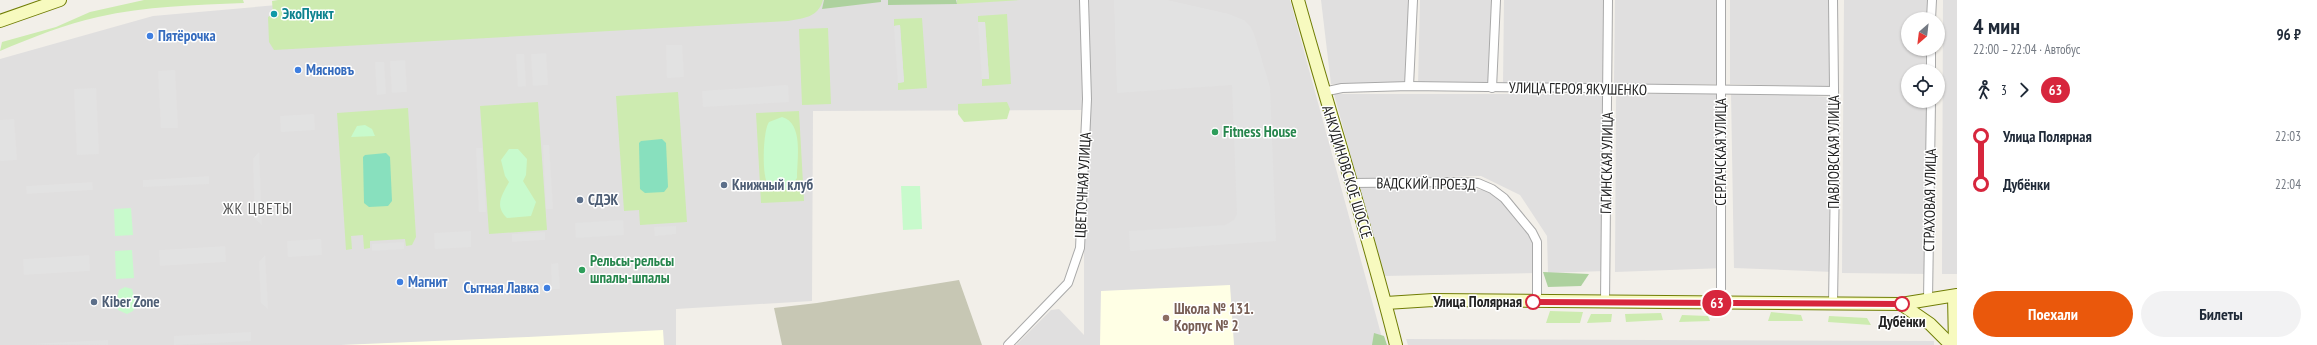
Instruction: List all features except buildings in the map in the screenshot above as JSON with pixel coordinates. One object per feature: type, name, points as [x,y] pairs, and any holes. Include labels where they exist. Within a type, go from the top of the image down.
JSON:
[{"type":"main road","points":[[0,21],[60,0]]},
{"type":"main road","name":"АНКУДИНОВСКОЕ ШОССЕ","points":[[1298,0],[1323,92],[1386,303],[1396,345]]},
{"type":"main road","points":[[1386,303],[1433,300],[1902,304],[1955,295],[1956,345]]},
{"type":"main road","points":[[1902,304],[1930,324],[1951,345]]},
{"type":"street","name":"ЦВЕТОЧНАЯ УЛИЦА","points":[[1008,345],[1068,283],[1080,248],[1087,99],[1084,0]]},
{"type":"street","points":[[1409,86],[1413,0]]},
{"type":"street","points":[[1492,88],[1496,0]]},
{"type":"street","name":"ГАГИНСКАЯ УЛИЦА","points":[[1605,302],[1608,0]]},
{"type":"street","name":"СЕРГАЧСКАЯ УЛИЦА","points":[[1721,0],[1721,303]]},
{"type":"street","name":"ПАВЛОВСКАЯ УЛИЦА","points":[[1833,304],[1834,0]]},
{"type":"street","points":[[1931,12],[1932,0]]},
{"type":"street","name":"УЛИЦА ГЕРОЯ ЯКУШЕНКО","points":[[1323,92],[1342,88],[1409,86],[1608,90],[1834,91]]},
{"type":"street","name":"СТРАХОВАЯ УЛИЦА","points":[[1928,300],[1931,108]]},
{"type":"street","name":"ВАДСКИЙ ПРОЕЗД","points":[[1350,183],[1459,182],[1478,183],[1492,189],[1504,198],[1532,232],[1537,242],[1537,302]]},
{"type":"shaded area","points":[[334,0],[1290,0],[1384,345],[1016,345],[1051,310],[1059,309],[1084,335],[1084,110],[813,111],[812,301],[676,309],[676,345],[0,345],[0,59],[153,16]]},
{"type":"shaded area","points":[[1114,0],[1167,0],[1229,14],[1244,20],[1250,26],[1254,34],[1270,87],[1276,241],[1130,251],[1129,231],[1225,225],[1234,220],[1237,214],[1232,85],[1117,93]]},
{"type":"shaded area","points":[[1321,0],[1410,0],[1408,85],[1331,84]]},
{"type":"shaded area","points":[[1420,0],[1495,0],[1495,85],[1418,85]]},
{"type":"shaded area","points":[[1504,0],[1607,0],[1606,84],[1503,85]]},
{"type":"shaded area","points":[[1615,0],[1722,0],[1722,84],[1614,84]]},
{"type":"shaded area","points":[[1730,0],[1836,0],[1833,87],[1730,84]]},
{"type":"shaded area","points":[[1844,0],[1934,0],[1934,12],[1901,12],[1901,56],[1933,56],[1933,64],[1901,64],[1901,108],[1933,108],[1931,274],[1842,273]]},
{"type":"shaded area","points":[[1943,0],[1957,0],[1957,274],[1942,274],[1943,108],[1945,108],[1945,64],[1943,64],[1943,56],[1945,56],[1945,12],[1943,12]]},
{"type":"shaded area","points":[[978,22],[985,22],[989,79],[982,79]]},
{"type":"shaded area","points":[[900,25],[904,82],[898,83],[894,26]]},
{"type":"shaded area","points":[[666,45],[682,45],[684,77],[667,78]]},
{"type":"shaded area","points":[[546,53],[548,85],[533,86],[531,54]]},
{"type":"shaded area","points":[[516,54],[524,54],[526,86],[518,87]]},
{"type":"shaded area","points":[[405,60],[407,92],[392,93],[390,61]]},
{"type":"shaded area","points":[[375,62],[384,62],[386,94],[377,95]]},
{"type":"shaded area","points":[[175,70],[178,128],[161,128],[158,71]]},
{"type":"shaded area","points":[[788,85],[789,102],[703,107],[702,91]]},
{"type":"shaded area","points":[[96,88],[99,154],[77,155],[74,89]]},
{"type":"shaded area","points":[[1731,92],[1833,97],[1833,272],[1734,268]]},
{"type":"shaded area","points":[[1334,94],[1606,94],[1605,271],[1548,273],[1547,236],[1520,195],[1481,176],[1357,179]]},
{"type":"shaded area","points":[[1616,94],[1722,94],[1725,268],[1615,272]]},
{"type":"shaded area","points":[[314,114],[315,130],[281,132],[280,116]]},
{"type":"shaded area","points":[[14,119],[17,160],[0,161],[0,120]]},
{"type":"shaded area","points":[[543,145],[549,145],[553,209],[546,209]]},
{"type":"shaded area","points":[[476,148],[482,148],[486,212],[479,212]]},
{"type":"shaded area","points":[[259,152],[262,225],[255,219],[253,159]]},
{"type":"shaded area","points":[[209,176],[209,184],[143,187],[143,180]]},
{"type":"shaded area","points":[[92,182],[93,190],[27,194],[26,186]]},
{"type":"shaded area","points":[[1360,188],[1488,190],[1503,199],[1537,241],[1538,273],[1383,276],[1358,192]]},
{"type":"shaded area","points":[[623,220],[624,235],[576,238],[575,223]]},
{"type":"shaded area","points":[[676,226],[676,234],[655,236],[654,227]]},
{"type":"shaded area","points":[[471,231],[471,247],[435,249],[434,233]]},
{"type":"shaded area","points":[[545,232],[545,240],[512,242],[512,234]]},
{"type":"shaded area","points":[[321,239],[322,255],[288,257],[287,241]]},
{"type":"shaded area","points":[[404,242],[404,249],[372,251],[372,244]]},
{"type":"shaded area","points":[[225,246],[226,262],[160,266],[159,250]]},
{"type":"shaded area","points":[[89,255],[90,271],[24,275],[23,259]]},
{"type":"shaded area","points":[[265,255],[268,309],[261,303],[259,262]]},
{"type":"shaded area","points":[[558,263],[560,289],[552,289],[551,264]]},
{"type":"shaded area","points":[[959,280],[982,345],[782,345],[774,308],[817,303]]},
{"type":"shaded area","name":"Школа № 131. Корпус № 2","points":[[1230,285],[1234,345],[1100,345],[1101,291]]},
{"type":"shaded area","points":[[663,330],[664,345],[341,345],[528,337]]},
{"type":"shaded area","points":[[251,332],[251,341],[174,345],[174,336]]},
{"type":"shaded area","points":[[1406,339],[1934,341],[1934,345],[1408,345]]},
{"type":"shaded area","points":[[108,340],[108,345],[30,344]]},
{"type":"green space","points":[[144,0],[243,0],[244,3],[207,4],[134,10],[116,13],[61,27],[0,51],[2,42],[56,27],[90,12]]},
{"type":"green space","points":[[823,0],[821,6],[814,14],[804,18],[788,21],[274,50],[269,42],[268,17],[273,14],[272,1]]},
{"type":"green space","points":[[824,0],[881,0],[881,2],[822,9]]},
{"type":"green space","points":[[888,0],[956,0],[957,4],[888,5]]},
{"type":"green space","points":[[957,0],[1020,0],[957,4]]},
{"type":"green space","points":[[1007,14],[1011,84],[982,86],[982,79],[989,78],[985,22],[978,22],[978,16]]},
{"type":"green space","points":[[922,18],[927,88],[898,90],[898,83],[904,82],[900,25],[894,26],[894,19]]},
{"type":"green space","points":[[828,28],[831,104],[802,105],[799,29]]},
{"type":"green space","points":[[678,92],[687,222],[640,225],[639,210],[624,211],[616,96]]},
{"type":"green space","points":[[538,102],[547,230],[489,234],[480,106]]},
{"type":"green space","points":[[1007,102],[1010,109],[1007,119],[964,122],[958,114],[958,104]]},
{"type":"green space","points":[[408,108],[416,237],[412,245],[406,246],[405,239],[370,241],[370,248],[364,249],[363,235],[351,236],[352,249],[346,250],[337,113]]},
{"type":"green space","points":[[799,111],[804,201],[761,203],[756,113]]},
{"type":"green space","points":[[782,117],[789,121],[794,127],[796,134],[798,143],[797,178],[789,189],[776,190],[769,185],[765,177],[764,142],[765,133],[769,122]]},
{"type":"green space","points":[[365,125],[372,129],[375,136],[351,137],[357,126]]},
{"type":"green space","points":[[662,139],[666,143],[668,187],[664,192],[645,193],[640,189],[639,143],[641,141]]},
{"type":"green space","points":[[509,149],[518,149],[527,159],[526,175],[523,181],[536,202],[531,216],[507,218],[501,209],[500,200],[509,182],[505,176],[501,160]]},
{"type":"green space","points":[[386,153],[390,157],[392,201],[388,206],[369,207],[364,203],[363,157],[365,155]]},
{"type":"green space","points":[[901,186],[920,186],[922,229],[903,230]]},
{"type":"green space","points":[[131,208],[133,235],[115,236],[114,209]]},
{"type":"green space","points":[[132,250],[134,278],[116,279],[115,251]]},
{"type":"green space","points":[[1543,272],[1589,274],[1581,286],[1548,287]]},
{"type":"green space","points":[[125,287],[132,289],[136,305],[133,311],[127,314],[118,310],[116,303],[119,290]]},
{"type":"green space","points":[[1550,311],[1583,312],[1580,323],[1546,323]]},
{"type":"green space","points":[[1771,312],[1801,315],[1803,321],[1768,321]]},
{"type":"green space","points":[[1661,313],[1663,320],[1626,322],[1625,314]]},
{"type":"green space","points":[[1591,314],[1612,314],[1611,322],[1587,323]]},
{"type":"green space","points":[[1682,315],[1708,316],[1710,321],[1679,322]]},
{"type":"green space","points":[[1829,316],[1867,318],[1871,325],[1828,322]]},
{"type":"green space","points":[[1374,333],[1384,336],[1387,345],[1372,345]]},
{"type":"bus line","name":"63","points":[[1533,302],[1902,304]]},
{"type":"place","name":"ЭкоПункт","points":[[274,14]]},
{"type":"place","name":"Пятёрочка","points":[[150,36]]},
{"type":"place","name":"Мясновъ","points":[[298,70]]},
{"type":"place","name":"Fitness House","points":[[1215,132]]},
{"type":"place","name":"Книжный клуб","points":[[724,185]]},
{"type":"place","name":"СДЭК","points":[[580,200]]},
{"type":"place","name":"Рельсы-рельсы шпалы-шпалы","points":[[582,270]]},
{"type":"place","name":"Магнит","points":[[400,282]]},
{"type":"place","name":"Сытная Лавка","points":[[547,288]]},
{"type":"place","name":"Kiber Zone","points":[[94,302]]},
{"type":"place","name":"Улица Полярная","points":[[1533,302]]},
{"type":"place","name":"Дубёнки","points":[[1902,304]]},
{"type":"place","name":"Школа № 131. Корпус № 2","points":[[1166,318]]},
{"type":"district","name":"ЖК ЦВЕТЫ","points":[[258,208]]}]
